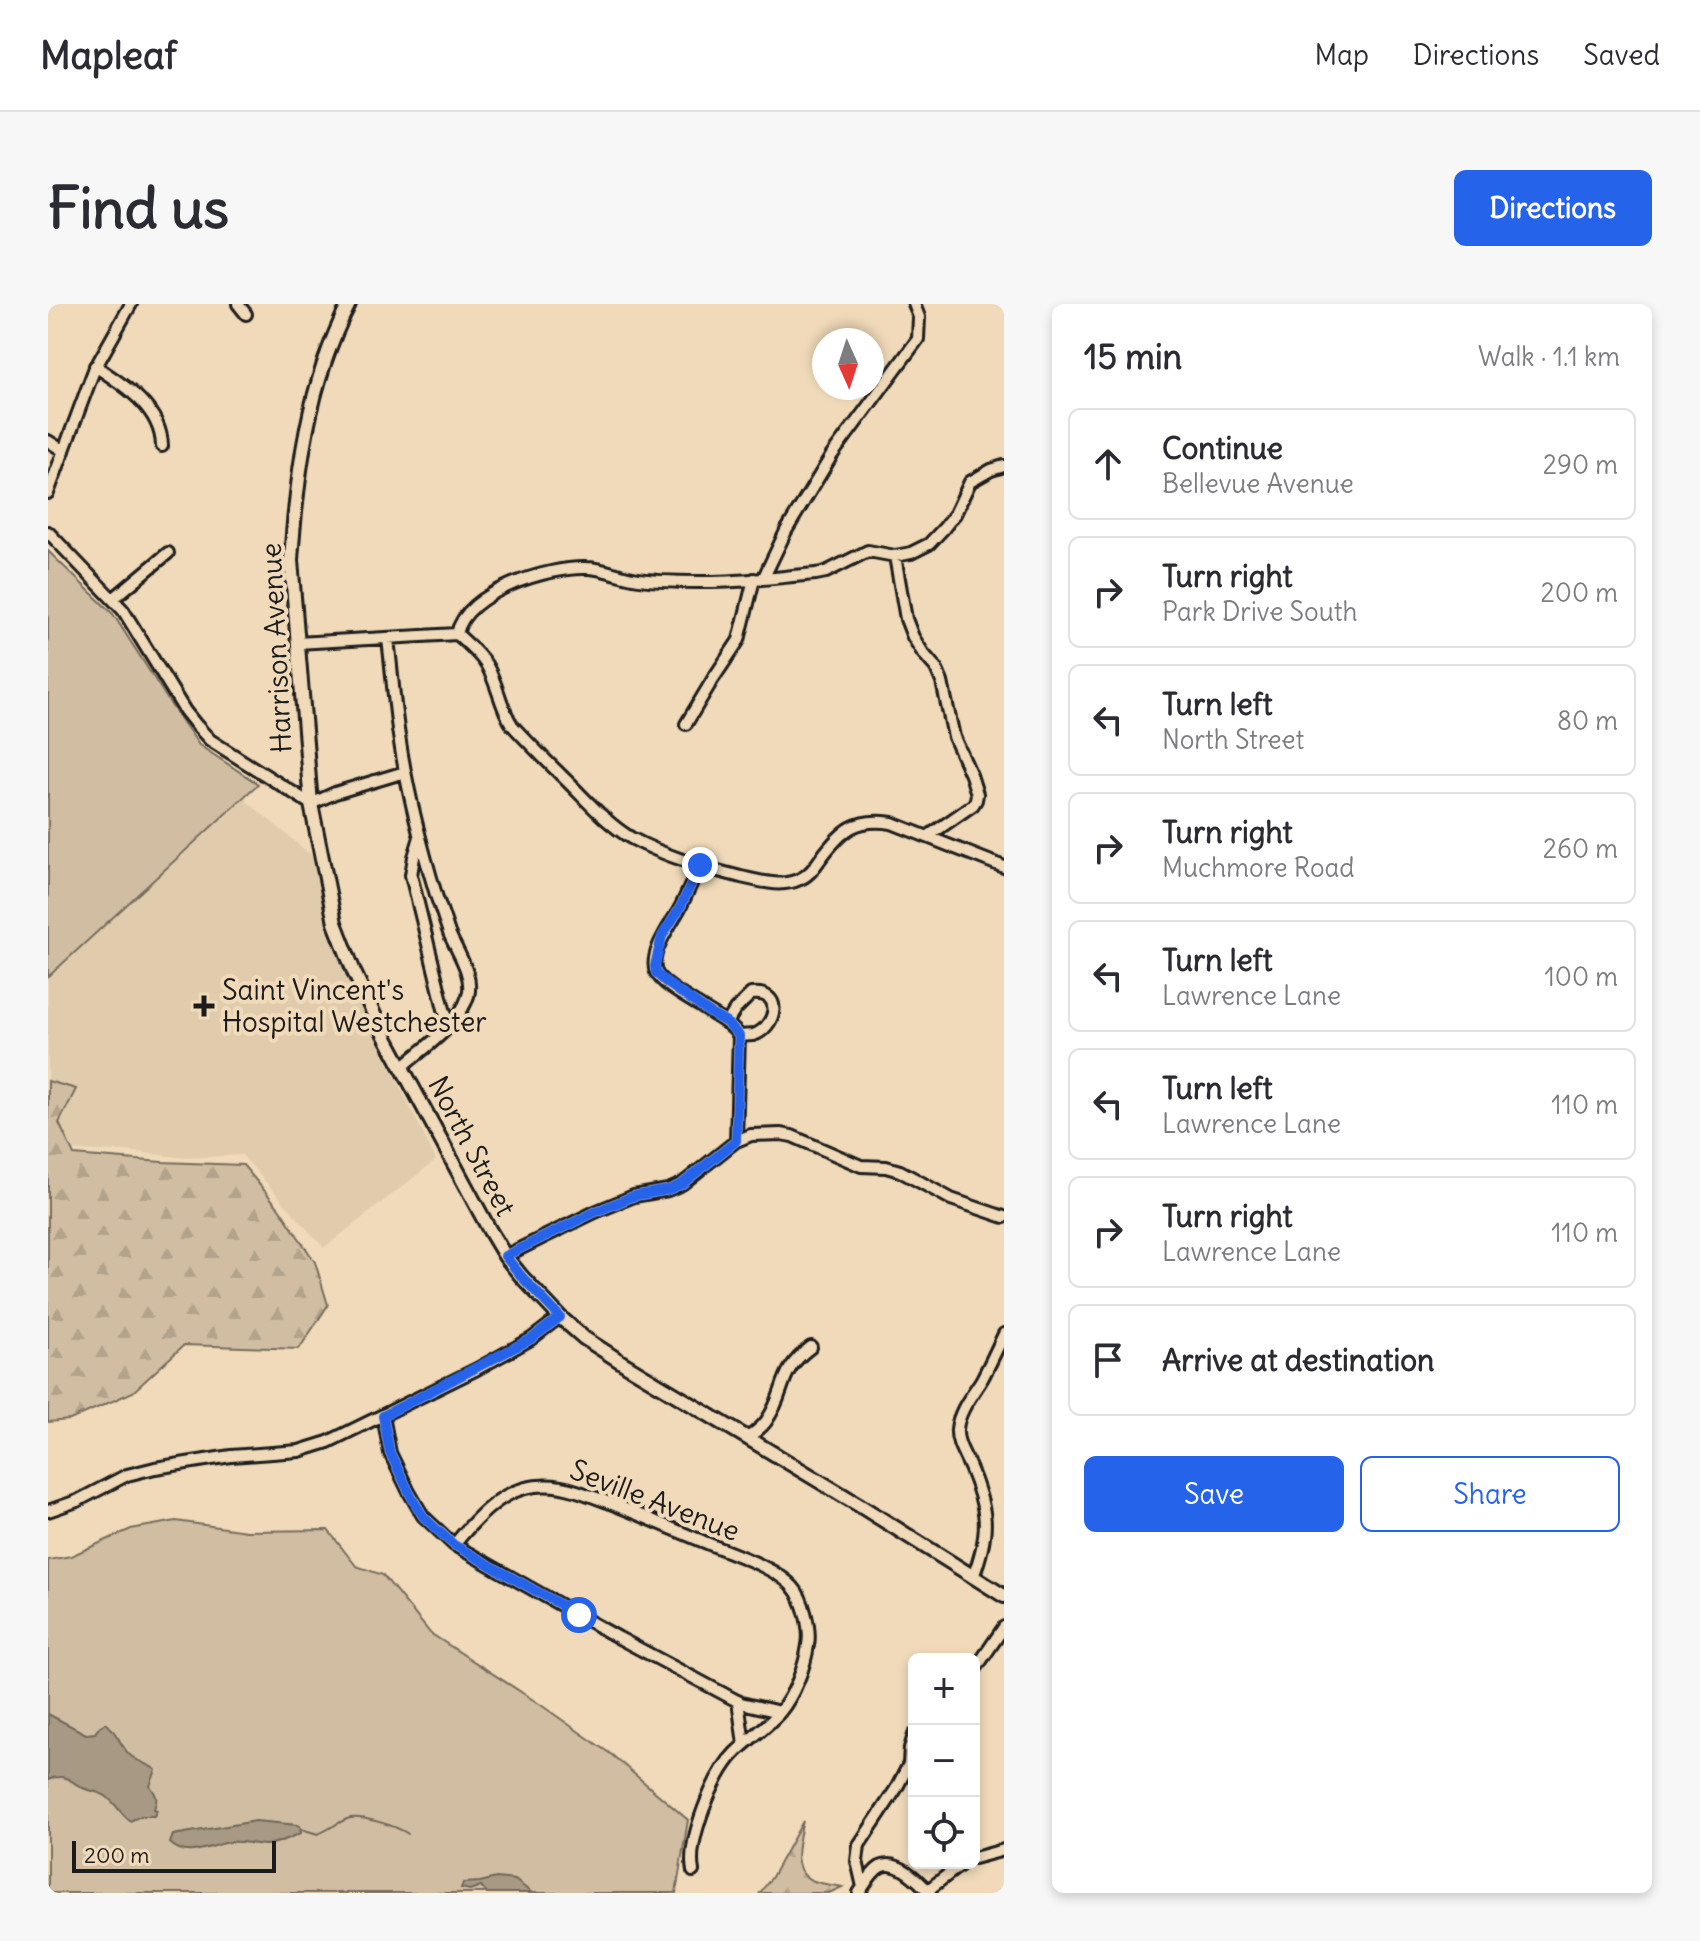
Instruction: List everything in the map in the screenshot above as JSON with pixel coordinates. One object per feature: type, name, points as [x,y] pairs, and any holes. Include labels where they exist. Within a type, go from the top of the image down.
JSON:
[{"type":"main road","name":"Harrison Avenue","points":[[311,804],[291,560],[293,524],[311,407],[326,355],[349,304]]},
{"type":"main road","name":"North Street","points":[[311,804],[335,923],[354,972],[490,1231],[522,1277],[584,1338],[1004,1596]]},
{"type":"street","points":[[48,493],[95,366],[131,304]]},
{"type":"street","points":[[238,304],[246,314]]},
{"type":"street","points":[[686,724],[739,640],[758,579],[786,531],[832,455],[918,339],[919,317],[914,304]]},
{"type":"street","points":[[95,366],[125,387],[147,408],[157,425],[162,446]]},
{"type":"street","points":[[48,441],[64,451]]},
{"type":"street","points":[[457,634],[465,616],[496,592],[552,571],[602,569],[640,579],[704,582],[826,572],[868,551],[895,556],[911,553],[929,544],[944,528],[955,514],[970,482],[1003,464]]},
{"type":"street","points":[[48,532],[123,610],[185,711],[210,740],[311,804],[335,793],[405,772]]},
{"type":"street","points":[[113,599],[168,553]]},
{"type":"street","points":[[895,556],[906,619],[913,637],[936,668],[942,682],[954,737],[977,794],[973,805],[927,837]]},
{"type":"street","points":[[297,643],[457,634],[488,667],[502,708],[512,725],[597,811],[629,837],[656,850],[728,874],[769,883],[789,883],[807,875],[837,836],[877,820],[1004,867]]},
{"type":"street","points":[[388,639],[398,733],[420,836],[437,896],[470,985],[464,1007],[450,1025],[402,1067]]},
{"type":"street","points":[[420,836],[411,875],[450,1025]]},
{"type":"street","points":[[700,865],[680,908],[662,936],[655,966],[659,977],[727,1023],[739,1036],[736,1141]]},
{"type":"street","points":[[727,1023],[751,994],[770,997],[774,1007],[769,1022],[761,1031],[739,1036]]},
{"type":"street","points":[[505,1256],[634,1196],[668,1190],[682,1184],[736,1141],[751,1135],[792,1136],[861,1166],[900,1171],[951,1199],[1004,1217]]},
{"type":"street","points":[[48,1511],[77,1501],[127,1475],[155,1468],[231,1456],[304,1450],[328,1442],[531,1339],[560,1317]]},
{"type":"street","points":[[973,1577],[983,1551],[986,1531],[976,1481],[957,1438],[958,1424],[1004,1334]]},
{"type":"street","points":[[748,1438],[765,1423],[794,1361],[811,1347]]},
{"type":"street","points":[[383,1416],[390,1453],[409,1492],[423,1516],[454,1545],[738,1701],[780,1712]]},
{"type":"street","name":"Seville Avenue","points":[[454,1545],[487,1508],[501,1498],[533,1487],[558,1485],[593,1496],[780,1575],[795,1589],[802,1603],[809,1643],[794,1687],[780,1712]]},
{"type":"street","points":[[980,1662],[1004,1627]]},
{"type":"street","points":[[738,1701],[744,1744]]},
{"type":"street","points":[[693,1871],[691,1854],[699,1822],[719,1776],[733,1754],[780,1712]]},
{"type":"street","points":[[861,1890],[857,1861],[859,1845],[908,1766]]},
{"type":"street","points":[[980,1856],[1004,1850]]},
{"type":"street","points":[[861,1890],[877,1867],[889,1864],[898,1866],[929,1891],[956,1869]]},
{"type":"shaded area","name":"Saint Vincent's Hospital Westchester","points":[[243,798],[315,858],[331,931],[344,972],[436,1160],[324,1248],[242,1155],[187,1158],[126,1151],[48,1150],[48,977]]},
{"type":"shaded area","points":[[48,1714],[86,1734],[95,1733],[106,1723],[130,1755],[156,1770],[150,1786],[156,1797],[154,1816],[141,1816],[130,1821],[104,1795],[62,1777],[48,1780]]},
{"type":"shaded area","points":[[256,1821],[298,1825],[301,1833],[268,1845],[231,1842],[192,1851],[184,1851],[170,1843],[173,1835]]},
{"type":"shaded area","points":[[496,1878],[515,1880],[532,1893],[487,1893],[481,1886],[470,1890],[461,1888],[463,1883]]},
{"type":"green space","points":[[48,551],[113,614],[199,745],[258,784],[48,977]]},
{"type":"green space","points":[[48,1081],[76,1089],[59,1123],[74,1155],[243,1165],[279,1208],[315,1262],[328,1305],[299,1349],[184,1345],[133,1392],[70,1420],[48,1422]]},
{"type":"green space","points":[[176,1521],[246,1531],[328,1530],[356,1566],[383,1575],[430,1633],[612,1755],[688,1820],[676,1893],[48,1893],[48,1560],[71,1556],[131,1529]]},
{"type":"green space","points":[[803,1821],[797,1853],[800,1869],[811,1880],[842,1887],[829,1893],[760,1893],[772,1877]]},
{"type":"waterway","points":[[301,1829],[318,1834],[347,1819],[360,1818],[387,1824],[408,1834]]},
{"type":"place","name":"Saint Vincent's Hospital Westchester","points":[[204,1006]]},
{"type":"route","points":[[579,1615],[454,1545],[423,1516],[390,1453],[383,1416],[531,1339],[560,1317],[505,1256],[634,1196],[668,1190],[682,1184],[736,1141],[737,1031],[659,977],[655,966],[662,936],[680,908],[700,865]]}]
